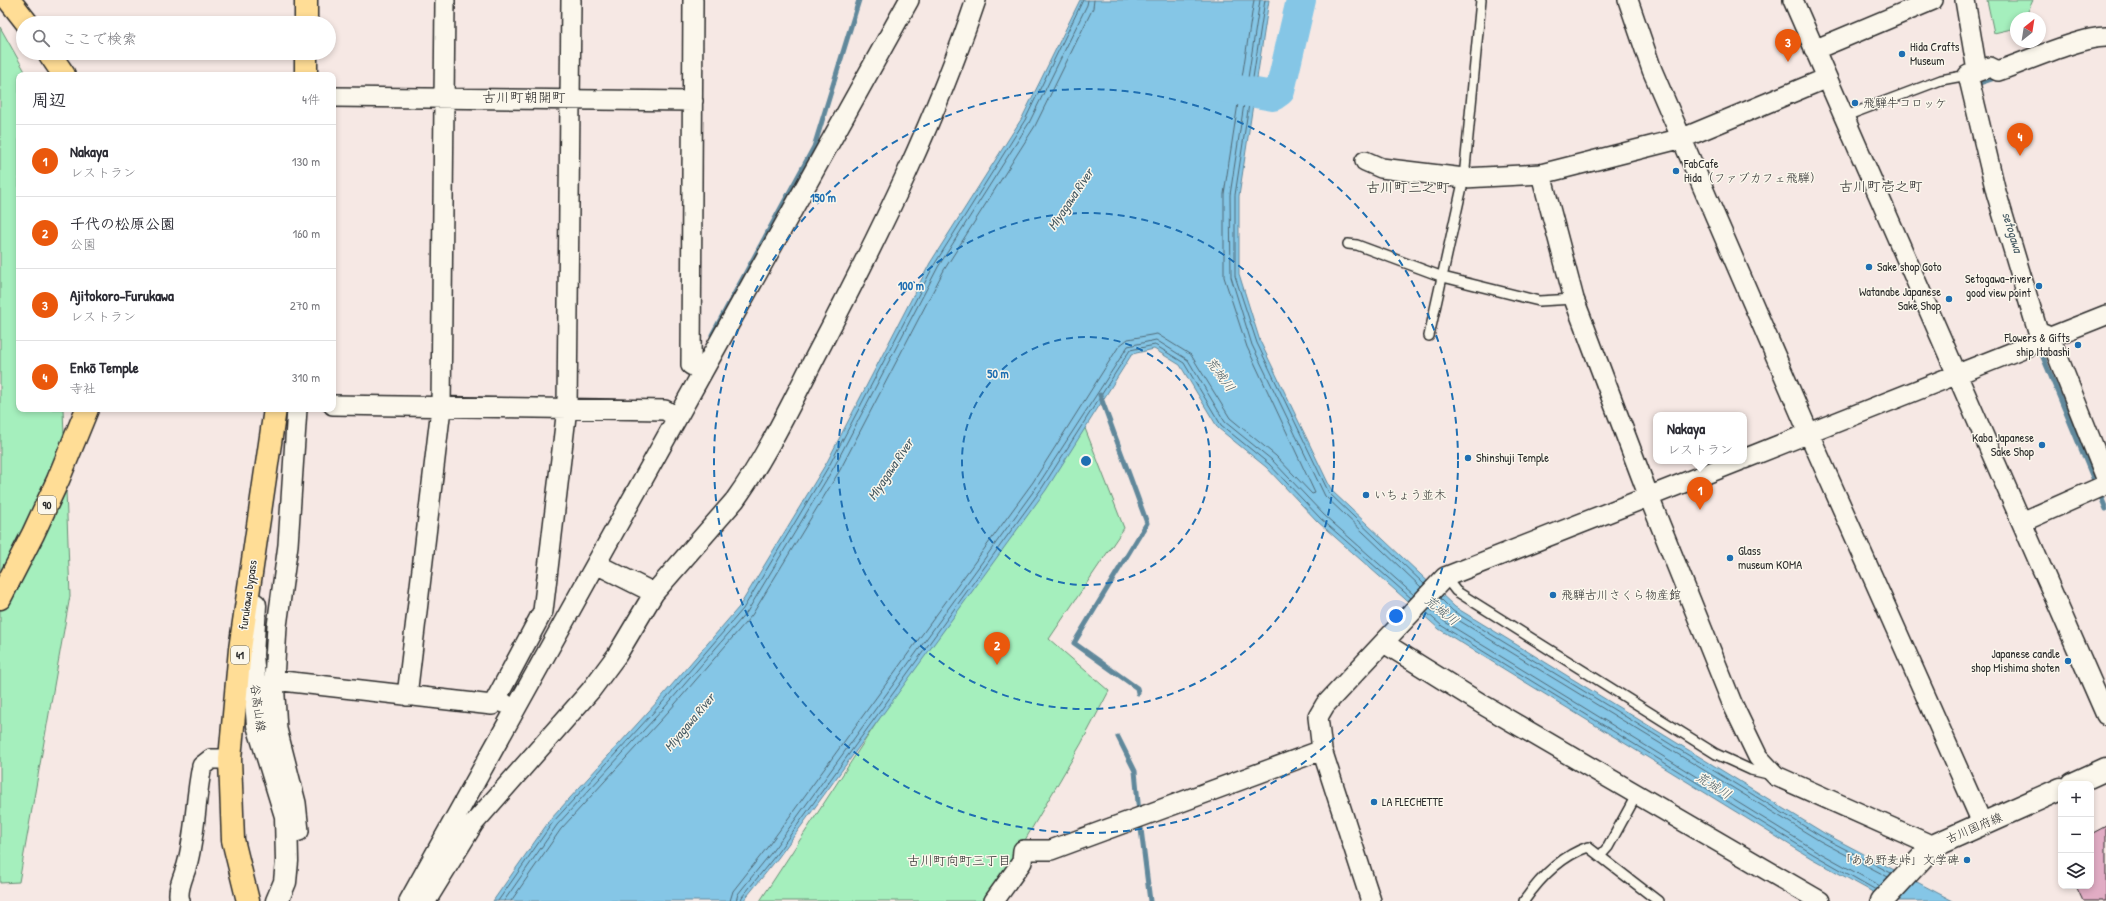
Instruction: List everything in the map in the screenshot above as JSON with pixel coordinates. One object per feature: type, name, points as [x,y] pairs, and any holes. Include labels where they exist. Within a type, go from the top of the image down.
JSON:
[{"type":"main road","points":[[9,0],[22,16]]},
{"type":"main road","points":[[306,0],[306,16]]},
{"type":"main road","points":[[54,60],[62,72]]},
{"type":"main road","points":[[306,60],[306,72]]},
{"type":"main road","name":"90","points":[[0,598],[33,534],[58,480],[86,412]]},
{"type":"main road","name":"furukawa bypass","points":[[248,901],[233,840],[230,759],[240,649],[275,412]]},
{"type":"main road","name":"谷高山線","points":[[261,510],[252,655],[258,725],[286,816],[287,861],[285,882],[277,901]]},
{"type":"main road","points":[[2080,781],[2106,769]]},
{"type":"main road","name":"古川国府線","points":[[1882,901],[1930,848],[2058,791]]},
{"type":"street","points":[[407,696],[441,408],[445,0]]},
{"type":"street","points":[[409,901],[506,704],[543,611],[567,408],[571,0]]},
{"type":"street","points":[[694,0],[693,101],[697,369]]},
{"type":"street","points":[[506,704],[596,564],[671,414],[909,0]]},
{"type":"street","points":[[426,901],[474,823],[591,690],[617,655],[654,593],[735,500],[778,428],[877,239],[902,187],[940,97],[976,0]]},
{"type":"street","points":[[1628,0],[1652,70],[1683,138],[1809,433],[1983,825]]},
{"type":"street","points":[[1793,0],[2106,715]]},
{"type":"street","points":[[1814,50],[1933,0]]},
{"type":"street","points":[[1965,0],[1972,80],[1996,192],[2038,332],[2101,485],[2022,522]]},
{"type":"street","points":[[1972,80],[1990,67],[1998,71],[2098,37],[2106,37]]},
{"type":"street","points":[[1365,161],[1381,168],[1464,178],[1541,174],[1683,138],[1827,78]]},
{"type":"street","points":[[336,97],[443,100],[693,101]]},
{"type":"street","points":[[1541,174],[1574,298],[1649,497],[1732,703],[1758,757],[1776,776],[1930,848]]},
{"type":"street","points":[[1747,458],[2106,315]]},
{"type":"street","points":[[336,405],[441,408],[567,408],[671,414]]},
{"type":"street","points":[[287,834],[299,831],[296,803],[277,729],[274,680],[277,626],[288,545],[297,412]]},
{"type":"street","points":[[1371,901],[1322,750],[1318,717],[1325,705],[1388,640],[1444,578],[1732,464]]},
{"type":"street","points":[[596,564],[654,593]]},
{"type":"street","points":[[1388,640],[1485,706],[1820,901]]},
{"type":"street","points":[[274,680],[492,705],[506,704]]},
{"type":"street","points":[[994,901],[1022,862],[1023,850],[1051,850],[1322,750]]},
{"type":"street","points":[[180,901],[180,887],[187,864],[194,826],[202,766],[211,759],[230,759]]},
{"type":"lane","points":[[1428,336],[1443,277],[1464,178],[1481,0]]},
{"type":"lane","points":[[1843,117],[1941,80],[1972,80]]},
{"type":"lane","points":[[1348,244],[1357,245],[1443,277],[1539,301],[1574,298]]},
{"type":"lane","points":[[1444,578],[1456,591],[1716,754],[1751,770],[1776,776]]},
{"type":"lane","points":[[1600,856],[1608,847],[1637,794]]},
{"type":"lane","points":[[1524,901],[1541,879],[1574,852],[1588,847],[1658,901]]},
{"type":"green space","points":[[1987,0],[2033,0],[2028,12],[2010,12],[2010,29],[1994,33]]},
{"type":"green space","points":[[0,27],[16,55],[16,60],[19,60],[25,72],[16,72],[16,412],[63,412],[70,596],[19,882],[0,883]]},
{"type":"green space","points":[[1079,413],[1124,528],[1049,639],[1109,691],[1081,744],[993,895],[987,901],[760,901]]},
{"type":"water","points":[[1080,0],[1269,0],[1239,196],[1239,274],[1260,341],[1332,491],[1455,607],[1824,833],[1953,901],[1889,901],[1811,858],[1439,629],[1318,522],[1266,467],[1218,428],[1180,365],[1154,349],[1132,354],[1046,490],[778,858],[743,901],[493,901],[550,820],[658,701],[739,607],[827,462],[930,263],[1022,118]]},
{"type":"building","points":[[2106,826],[2106,901],[2083,901],[2077,889],[2094,889],[2094,832]]},
{"type":"waterway","points":[[712,335],[814,147],[859,0]]},
{"type":"waterway","points":[[1215,86],[1273,96],[1280,91],[1301,0]]},
{"type":"waterway","name":"setogawa","points":[[1974,85],[1998,77]]},
{"type":"waterway","name":"setogawa","points":[[2038,345],[2106,509]]},
{"type":"waterway","points":[[1100,395],[1147,523],[1074,643],[1137,688],[1138,693]]},
{"type":"waterway","points":[[1118,737],[1135,771],[1139,813]]},
{"type":"waterway","points":[[1140,821],[1150,901]]},
{"type":"place","name":"Hida Crafts Museum","points":[[1902,54]]},
{"type":"place","name":"Ajitokoro-Furukawa","points":[[1788,62]]},
{"type":"place","name":"飛騨牛コロッケ","points":[[1855,103]]},
{"type":"place","name":"Enkō Temple","points":[[2020,156]]},
{"type":"place","name":"FabCafe Hida（ファブカフェ飛騨）","points":[[1676,171]]},
{"type":"place","name":"Sake shop Goto","points":[[1869,267]]},
{"type":"place","name":"Setogawa-river good view point","points":[[2039,286]]},
{"type":"place","name":"Watanabe Japanese Sake Shop","points":[[1949,299]]},
{"type":"place","name":"Flowers & Gifts ship Itabashi","points":[[2078,345]]},
{"type":"place","name":"Kaba Japanese Sake Shop","points":[[2042,445]]},
{"type":"place","name":"Shinshuji Temple","points":[[1468,458]]},
{"type":"place","name":"いちょう並木","points":[[1366,495]]},
{"type":"place","name":"Nakaya","points":[[1700,510]]},
{"type":"place","name":"Glass museum KOMA","points":[[1730,558]]},
{"type":"place","name":"飛騨古川さくら物産館","points":[[1553,595]]},
{"type":"place","name":"Japanese candle shop Mishima shoten","points":[[2068,661]]},
{"type":"place","name":"千代の松原公園","points":[[997,665]]},
{"type":"place","name":"LA FLECHETTE","points":[[1374,802]]},
{"type":"place","name":"「ああ野麦峠」文学碑","points":[[1967,860]]},
{"type":"district","name":"古川町朝開町","points":[[524,97]]},
{"type":"district","name":"古川町壱之町","points":[[1881,186]]},
{"type":"district","name":"古川町三之町","points":[[1408,187]]},
{"type":"district","name":"古川町向町三丁目","points":[[959,860]]},
{"type":"water label","name":"Miyagawa River","points":[[1070,199]]},
{"type":"water label","name":"荒城川","points":[[1221,374]]},
{"type":"water label","name":"Miyagawa River","points":[[890,469]]},
{"type":"water label","name":"荒城川","points":[[1442,610]]},
{"type":"water label","name":"Miyagawa River","points":[[689,722]]},
{"type":"water label","name":"荒城川","points":[[1714,785]]}]
